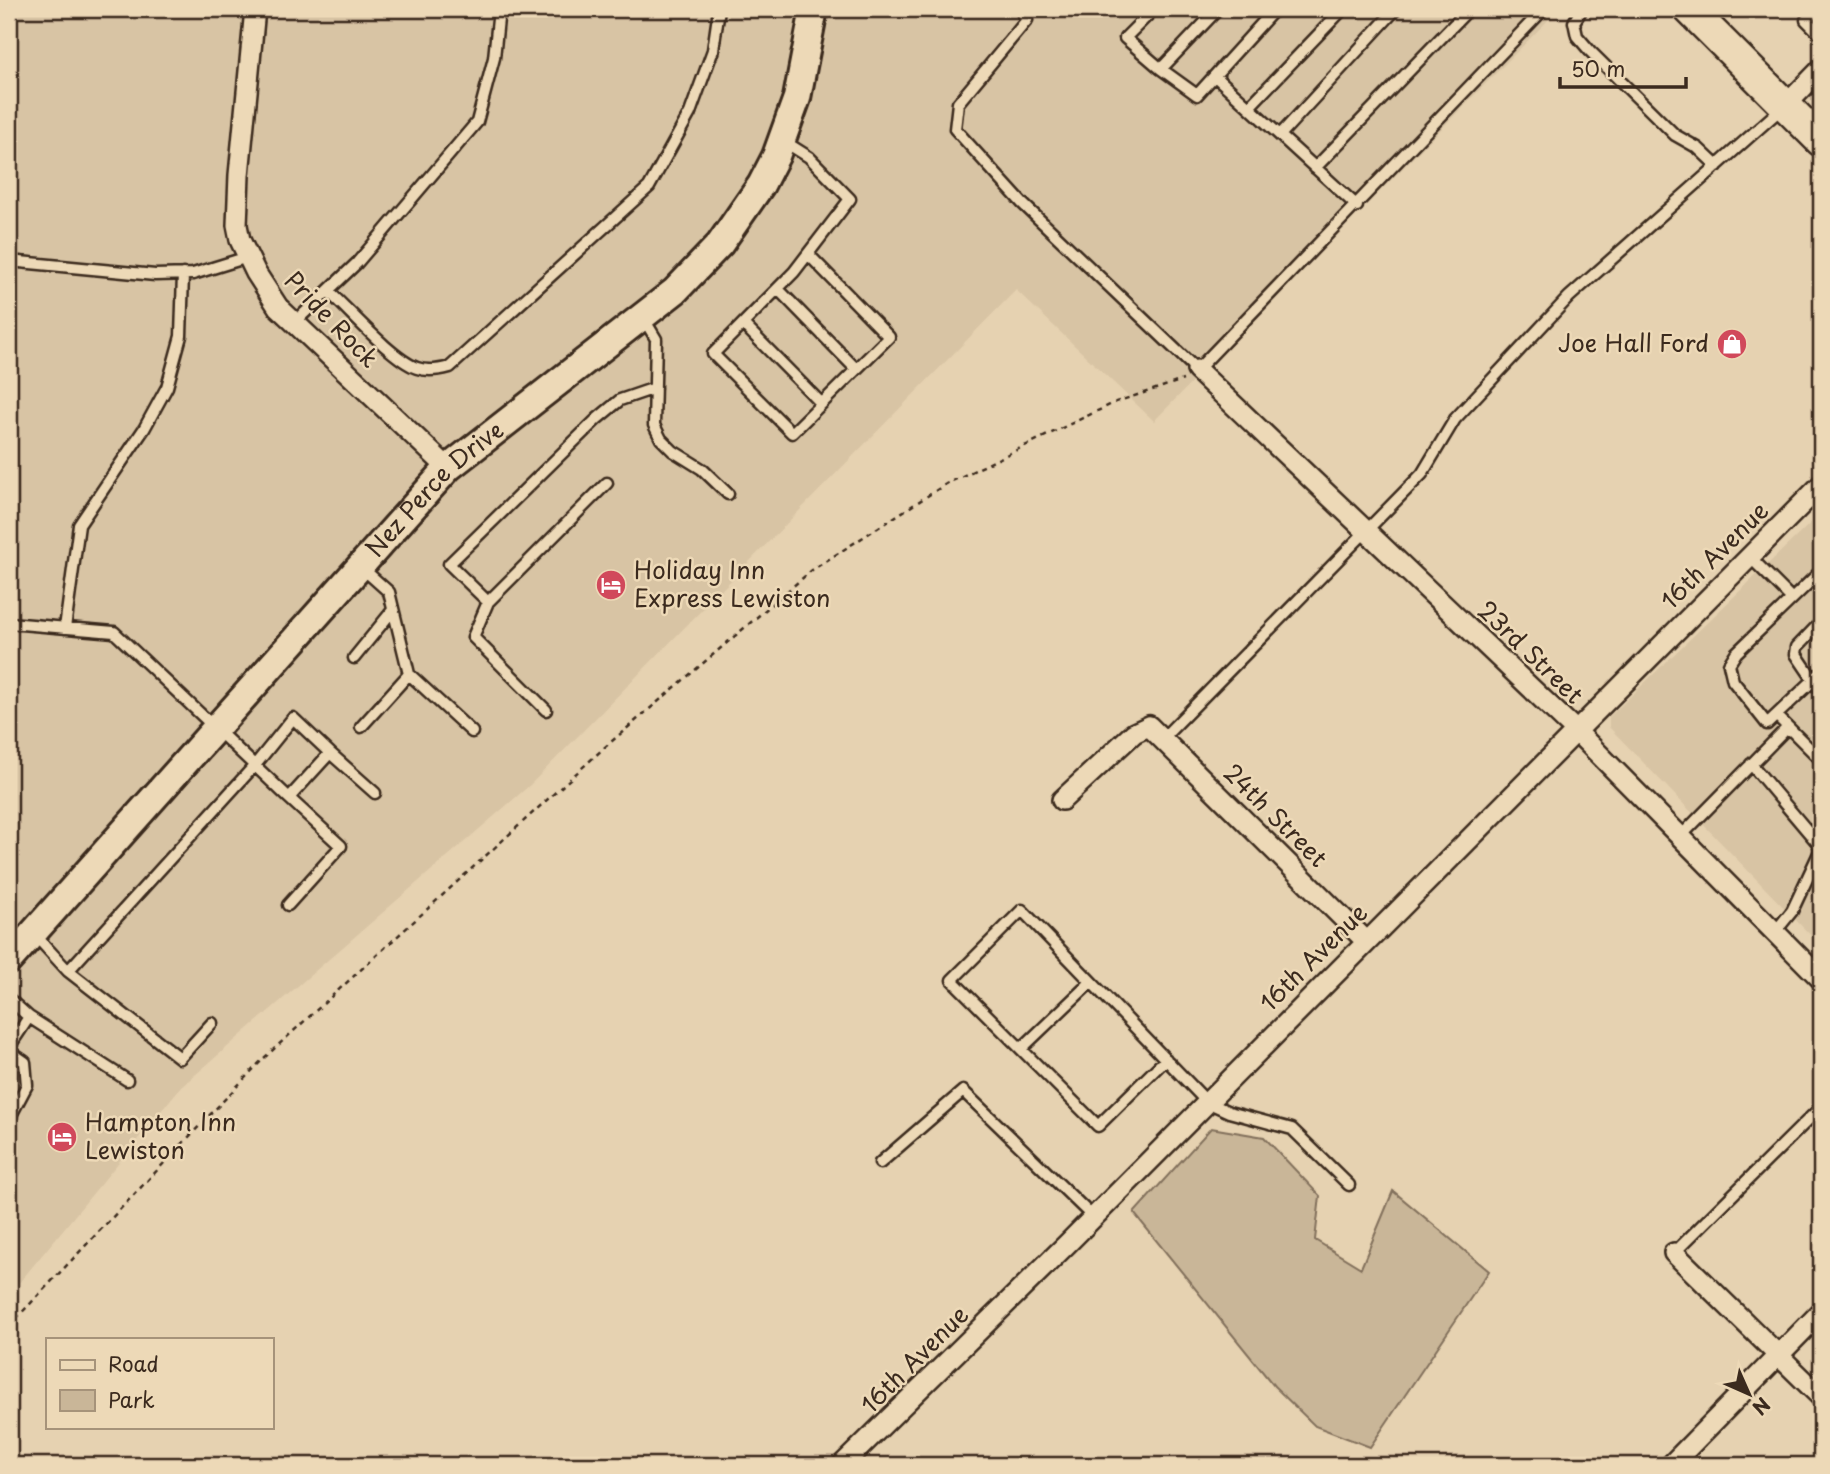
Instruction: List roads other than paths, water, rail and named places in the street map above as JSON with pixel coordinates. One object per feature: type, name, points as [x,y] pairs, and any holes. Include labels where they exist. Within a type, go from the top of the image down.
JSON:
[{"type":"main road","points":[[1689,9],[1821,141]]},
{"type":"street","name":"Pride Rock","points":[[256,9],[238,212],[240,240],[267,293],[294,324],[448,468]]},
{"type":"street","name":"Nez Perce Drive","points":[[9,960],[448,468],[675,291],[720,244],[761,185],[782,140],[797,97],[814,9]]},
{"type":"street","points":[[1786,105],[1821,69]]},
{"type":"street","name":"23rd Street","points":[[1197,370],[1575,730],[1821,979]]},
{"type":"street","name":"16th Avenue","points":[[842,1465],[1093,1217],[1749,556],[1817,498]]},
{"type":"street","points":[[1062,800],[1134,733],[1156,733]]},
{"type":"street","name":"24th Street","points":[[1156,733],[1366,940]]},
{"type":"street","points":[[1674,1253],[1821,1397]]},
{"type":"street","points":[[1671,1465],[1821,1312]]},
{"type":"lane","points":[[294,324],[329,292],[478,122],[494,58],[499,9]]},
{"type":"lane","points":[[329,292],[415,368],[438,370],[450,367],[649,187],[690,113],[713,50],[719,9]]},
{"type":"lane","points":[[1020,9],[1027,20],[958,103],[954,129],[1022,203],[1197,370],[1540,13],[1536,9]]},
{"type":"lane","points":[[1154,9],[1125,38],[1197,95],[1275,9]]},
{"type":"lane","points":[[1161,69],[1218,9]]},
{"type":"lane","points":[[1249,107],[1343,9]]},
{"type":"lane","points":[[1280,135],[1396,9]]},
{"type":"lane","points":[[1315,167],[1469,9]]},
{"type":"lane","points":[[1582,9],[1574,22],[1583,43],[1675,135],[1698,148],[1717,166]]},
{"type":"lane","points":[[1817,9],[1806,20],[1821,35]]},
{"type":"lane","points":[[1215,76],[1357,206]]},
{"type":"lane","points":[[1156,733],[1367,531],[1422,474],[1455,419],[1569,297],[1786,105]]},
{"type":"lane","points":[[782,140],[809,157],[850,199],[778,289],[713,354],[792,433],[889,337],[808,254]]},
{"type":"lane","points":[[9,261],[155,275],[183,274],[248,257]]},
{"type":"lane","points":[[65,628],[79,525],[144,429],[167,387],[181,336],[183,274]]},
{"type":"lane","points":[[778,289],[856,369]]},
{"type":"lane","points":[[642,316],[656,338],[654,425],[662,439],[702,469],[728,494]]},
{"type":"lane","points":[[743,324],[821,404]]},
{"type":"lane","points":[[488,602],[449,564],[597,419],[620,400],[655,388]]},
{"type":"lane","points":[[546,710],[473,636],[488,602],[607,484]]},
{"type":"lane","points":[[1749,556],[1792,599]]},
{"type":"lane","points":[[361,566],[389,592],[409,674],[472,732]]},
{"type":"lane","points":[[1821,571],[1736,653],[1730,664],[1733,681],[1762,722],[1767,724],[1778,717],[1821,673]]},
{"type":"lane","points":[[354,657],[393,610]]},
{"type":"lane","points":[[1821,622],[1797,647],[1799,662],[1821,691]]},
{"type":"lane","points":[[9,624],[114,632],[341,846],[288,905]]},
{"type":"lane","points":[[361,727],[409,674]]},
{"type":"lane","points":[[1778,717],[1821,760]]},
{"type":"lane","points":[[68,971],[256,764],[293,718],[375,793]]},
{"type":"lane","points":[[1680,836],[1787,727]]},
{"type":"lane","points":[[289,798],[330,752]]},
{"type":"lane","points":[[1751,764],[1821,848],[1788,918],[1775,932]]},
{"type":"lane","points":[[1166,1059],[1098,1126],[952,980],[1022,911],[1166,1059],[1207,1102],[1229,1112],[1293,1129],[1349,1185]]},
{"type":"lane","points":[[34,934],[68,971],[180,1058],[212,1023]]},
{"type":"lane","points":[[1021,1049],[1091,982]]},
{"type":"lane","points":[[9,999],[29,1017],[127,1080]]},
{"type":"lane","points":[[9,1119],[27,1085],[25,1062],[9,1049],[29,1017]]},
{"type":"lane","points":[[880,1163],[963,1091],[1093,1217]]},
{"type":"lane","points":[[1674,1253],[1821,1107]]},
{"type":"place","name":"Joe Hall Ford","points":[[1732,344]]},
{"type":"place","name":"Holiday Inn Express Lewiston","points":[[611,585]]},
{"type":"place","name":"Hampton Inn Lewiston","points":[[62,1137]]}]
